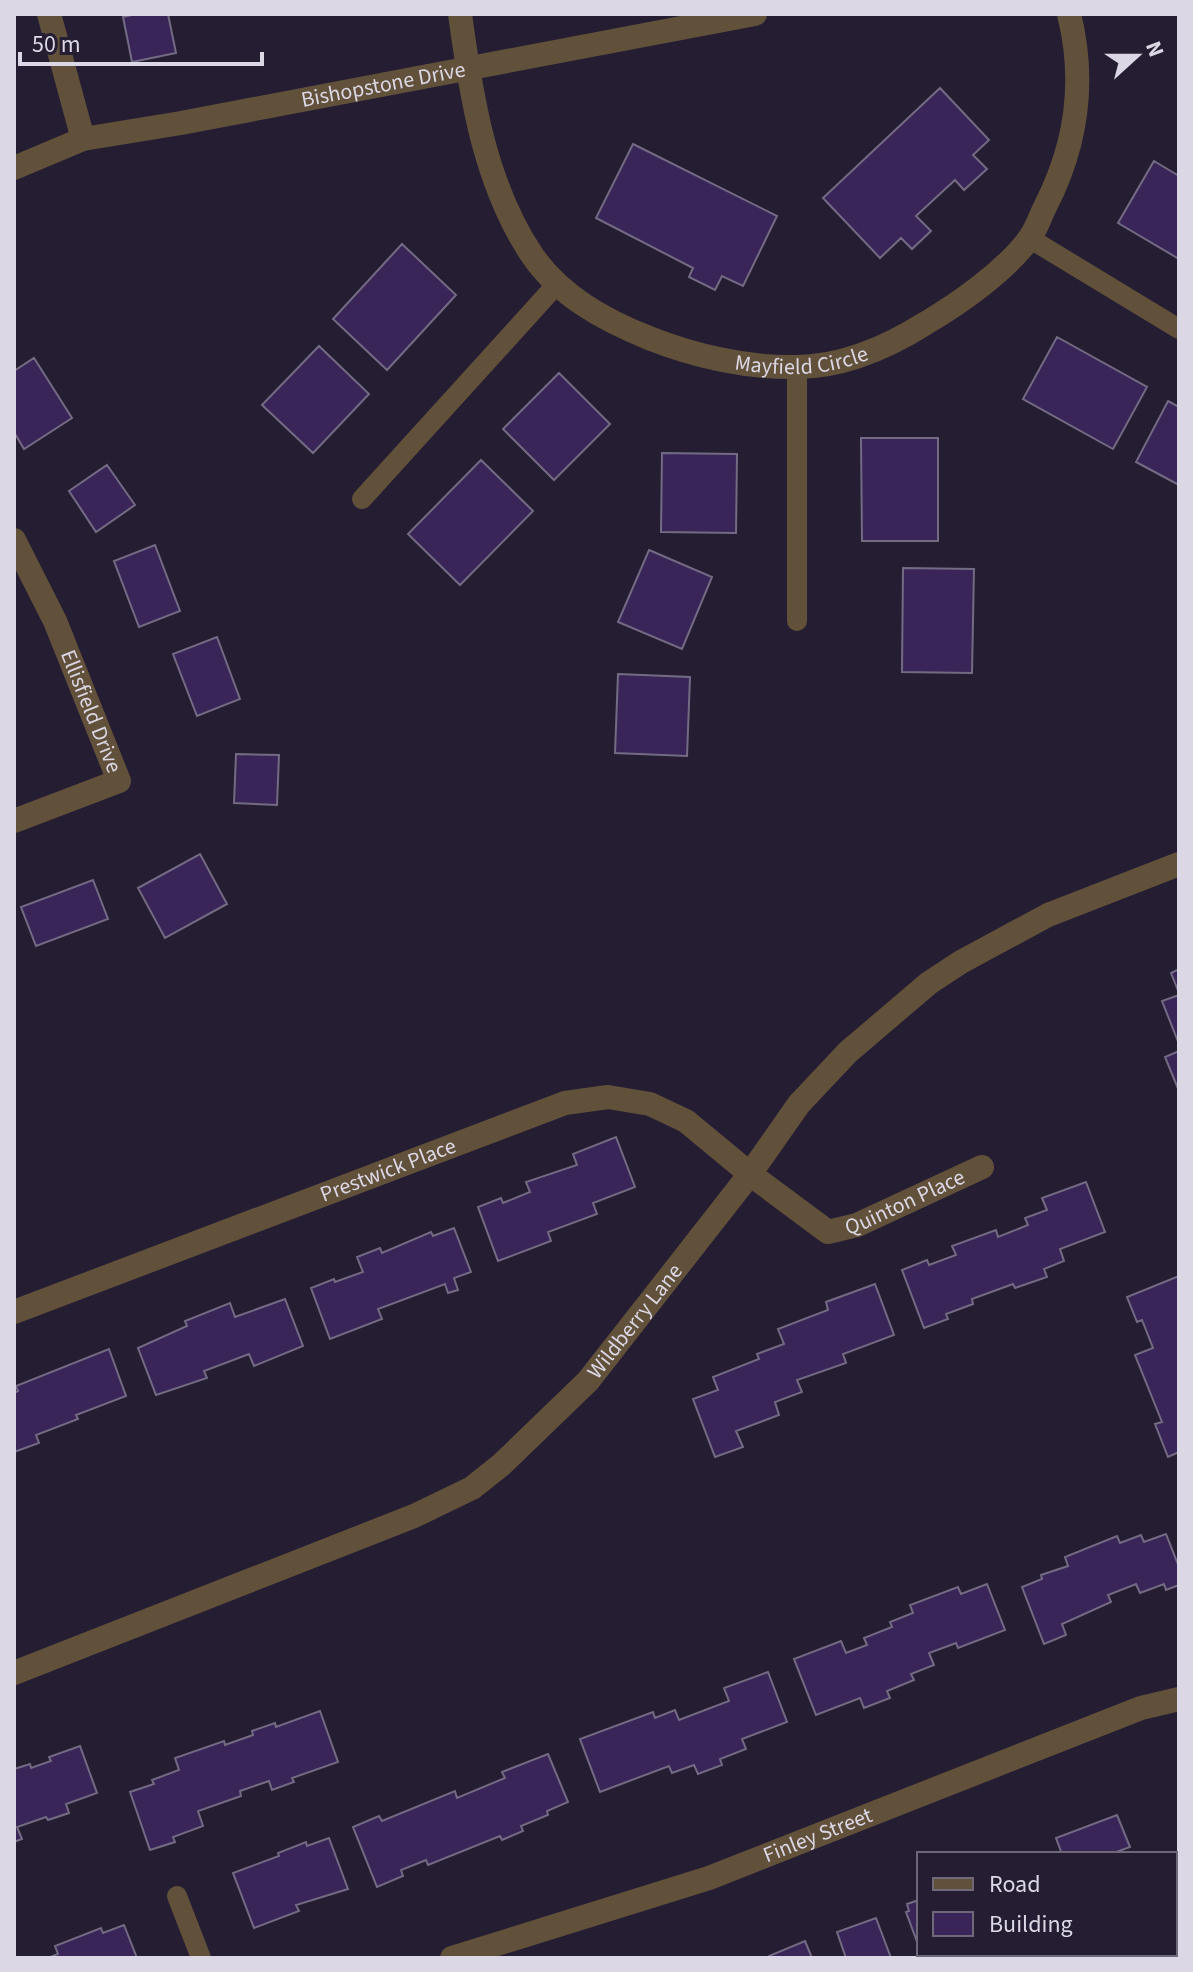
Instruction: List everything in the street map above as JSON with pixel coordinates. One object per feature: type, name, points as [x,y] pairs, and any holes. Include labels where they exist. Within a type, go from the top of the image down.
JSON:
[{"type":"street","points":[[49,14],[83,139]]},
{"type":"street","name":"Mayfield Circle","points":[[460,14],[468,69],[494,178],[512,221],[533,257],[557,284],[585,307],[619,326],[660,342],[710,357],[797,367],[831,363],[904,337],[946,311],[991,275],[1029,238],[1056,186],[1070,149],[1078,107],[1078,71],[1069,14]]},
{"type":"street","name":"Bishopstone Drive","points":[[14,168],[83,139],[755,14]]},
{"type":"street","name":"Ellisfield Drive","points":[[14,540],[55,621],[119,781],[14,821]]},
{"type":"street","name":"Wildberry Lane","points":[[14,1673],[414,1516],[472,1488],[501,1465],[588,1381],[750,1174],[799,1104],[826,1073],[929,983],[961,962],[1048,915],[1179,864]]},
{"type":"street","name":"Prestwick Place","points":[[14,1312],[565,1103],[608,1097],[650,1104],[686,1121],[750,1174]]},
{"type":"street","name":"Quinton Place","points":[[750,1174],[828,1232],[857,1225],[982,1167]]},
{"type":"street","name":"Finley Street","points":[[452,1958],[709,1878],[1141,1708],[1179,1699]]},
{"type":"lane","points":[[1029,238],[1179,329]]},
{"type":"lane","points":[[362,499],[557,284]]},
{"type":"lane","points":[[797,367],[797,621]]},
{"type":"lane","points":[[177,1896],[201,1958]]},
{"type":"building","points":[[168,14],[176,53],[132,62],[123,17]]},
{"type":"building","points":[[940,88],[989,140],[973,155],[987,169],[964,190],[955,180],[916,216],[931,231],[912,249],[901,238],[880,258],[823,198]]},
{"type":"building","points":[[633,144],[777,216],[743,286],[722,276],[715,290],[689,277],[693,268],[596,218]]},
{"type":"building","points":[[1154,161],[1179,176],[1179,259],[1118,223]]},
{"type":"building","points":[[402,244],[456,295],[387,370],[333,319]]},
{"type":"building","points":[[1057,337],[1147,387],[1113,449],[1023,399]]},
{"type":"building","points":[[319,346],[369,394],[313,453],[262,405]]},
{"type":"building","points":[[34,358],[72,418],[24,449],[14,432],[14,371]]},
{"type":"building","points":[[559,373],[610,424],[554,480],[503,429]]},
{"type":"building","points":[[1168,401],[1179,407],[1179,485],[1136,462]]},
{"type":"building","points":[[861,438],[938,438],[938,541],[862,541]]},
{"type":"building","points":[[662,453],[737,454],[736,533],[661,532]]},
{"type":"building","points":[[481,460],[533,511],[460,585],[408,534]]},
{"type":"building","points":[[107,465],[135,505],[96,532],[69,491]]},
{"type":"building","points":[[155,545],[180,611],[139,627],[114,561]]},
{"type":"building","points":[[649,550],[712,577],[682,649],[618,622]]},
{"type":"building","points":[[903,568],[974,569],[972,673],[902,672]]},
{"type":"building","points":[[217,637],[240,699],[197,716],[173,654]]},
{"type":"building","points":[[618,674],[690,677],[687,756],[615,753]]},
{"type":"building","points":[[236,754],[279,755],[277,805],[234,803]]},
{"type":"building","points":[[200,854],[227,904],[165,938],[138,888]]},
{"type":"building","points":[[93,880],[108,919],[36,946],[21,907]]},
{"type":"building","points":[[1179,969],[1179,993],[1171,973]]},
{"type":"building","points":[[1179,995],[1179,1044],[1162,1001]]},
{"type":"building","points":[[1179,1051],[1179,1091],[1165,1057]]},
{"type":"building","points":[[616,1137],[635,1187],[593,1203],[597,1214],[548,1232],[551,1241],[498,1261],[478,1207],[501,1198],[503,1203],[530,1192],[526,1182],[577,1165],[573,1154]]},
{"type":"building","points":[[1086,1182],[1105,1232],[1060,1249],[1064,1261],[1044,1269],[1047,1277],[1015,1288],[1013,1284],[972,1299],[973,1304],[946,1314],[948,1319],[924,1328],[902,1270],[927,1260],[929,1265],[956,1255],[952,1246],[996,1230],[998,1237],[1028,1225],[1025,1218],[1047,1210],[1042,1198]]},
{"type":"building","points":[[454,1228],[471,1272],[454,1278],[458,1290],[448,1293],[445,1284],[378,1309],[382,1319],[330,1339],[311,1288],[363,1272],[357,1257],[380,1248],[382,1253],[431,1232],[433,1236]]},
{"type":"building","points":[[1179,1276],[1179,1452],[1168,1457],[1155,1424],[1162,1422],[1135,1355],[1153,1348],[1142,1320],[1137,1322],[1127,1297]]},
{"type":"building","points":[[875,1284],[894,1335],[843,1354],[846,1363],[797,1380],[802,1392],[775,1402],[779,1415],[736,1431],[743,1447],[715,1457],[693,1399],[718,1390],[713,1377],[759,1359],[757,1354],[784,1344],[778,1329],[828,1310],[826,1302]]},
{"type":"building","points":[[285,1299],[303,1346],[254,1366],[249,1354],[204,1371],[207,1378],[156,1395],[138,1348],[187,1326],[185,1321],[230,1303],[235,1317]]},
{"type":"building","points":[[109,1349],[126,1396],[76,1415],[78,1419],[36,1435],[39,1443],[14,1452],[16,1386]]},
{"type":"building","points":[[1166,1534],[1179,1567],[1179,1585],[1166,1590],[1164,1584],[1140,1593],[1136,1584],[1108,1595],[1111,1602],[1062,1624],[1066,1635],[1044,1644],[1022,1587],[1042,1579],[1041,1575],[1068,1566],[1065,1557],[1117,1536],[1120,1543],[1141,1535],[1144,1542]]},
{"type":"building","points":[[987,1584],[1005,1630],[958,1648],[956,1643],[929,1653],[934,1665],[911,1674],[914,1680],[887,1691],[890,1698],[864,1708],[860,1698],[816,1715],[794,1659],[841,1641],[846,1653],[867,1645],[864,1638],[892,1627],[890,1622],[913,1613],[910,1605],[958,1587],[961,1594]]},
{"type":"building","points":[[768,1672],[787,1722],[742,1739],[746,1749],[720,1759],[722,1765],[698,1774],[694,1765],[672,1773],[669,1766],[600,1792],[580,1739],[653,1712],[655,1718],[675,1710],[679,1720],[729,1701],[724,1688]]},
{"type":"building","points":[[320,1711],[338,1762],[292,1778],[294,1782],[272,1790],[269,1781],[240,1791],[241,1796],[198,1811],[203,1826],[173,1837],[175,1842],[150,1850],[130,1792],[154,1784],[152,1780],[179,1770],[175,1758],[224,1741],[225,1745],[253,1735],[252,1731],[275,1723],[276,1727]]},
{"type":"building","points":[[80,1746],[97,1793],[66,1804],[69,1813],[17,1827],[22,1839],[14,1842],[14,1769],[30,1764],[31,1768],[51,1761],[49,1757]]},
{"type":"building","points":[[548,1754],[568,1802],[547,1811],[548,1815],[521,1826],[523,1831],[502,1840],[500,1836],[428,1865],[426,1860],[401,1870],[403,1876],[377,1887],[353,1827],[379,1816],[382,1821],[455,1791],[457,1798],[505,1778],[502,1772]]},
{"type":"building","points":[[1117,1815],[1130,1847],[1116,1852],[1061,1852],[1056,1838]]},
{"type":"building","points":[[329,1838],[348,1889],[296,1905],[299,1911],[254,1928],[233,1873],[306,1842],[307,1846]]},
{"type":"building","points":[[917,1901],[917,1942],[906,1912],[909,1911],[907,1904]]},
{"type":"building","points":[[876,1918],[891,1958],[846,1958],[837,1932]]},
{"type":"building","points":[[124,1925],[137,1958],[48,1958],[58,1954],[55,1946],[101,1928],[103,1933]]},
{"type":"building","points":[[805,1941],[812,1958],[769,1956]]},
{"type":"building","points":[[922,1956],[971,1958],[923,1958]]}]
